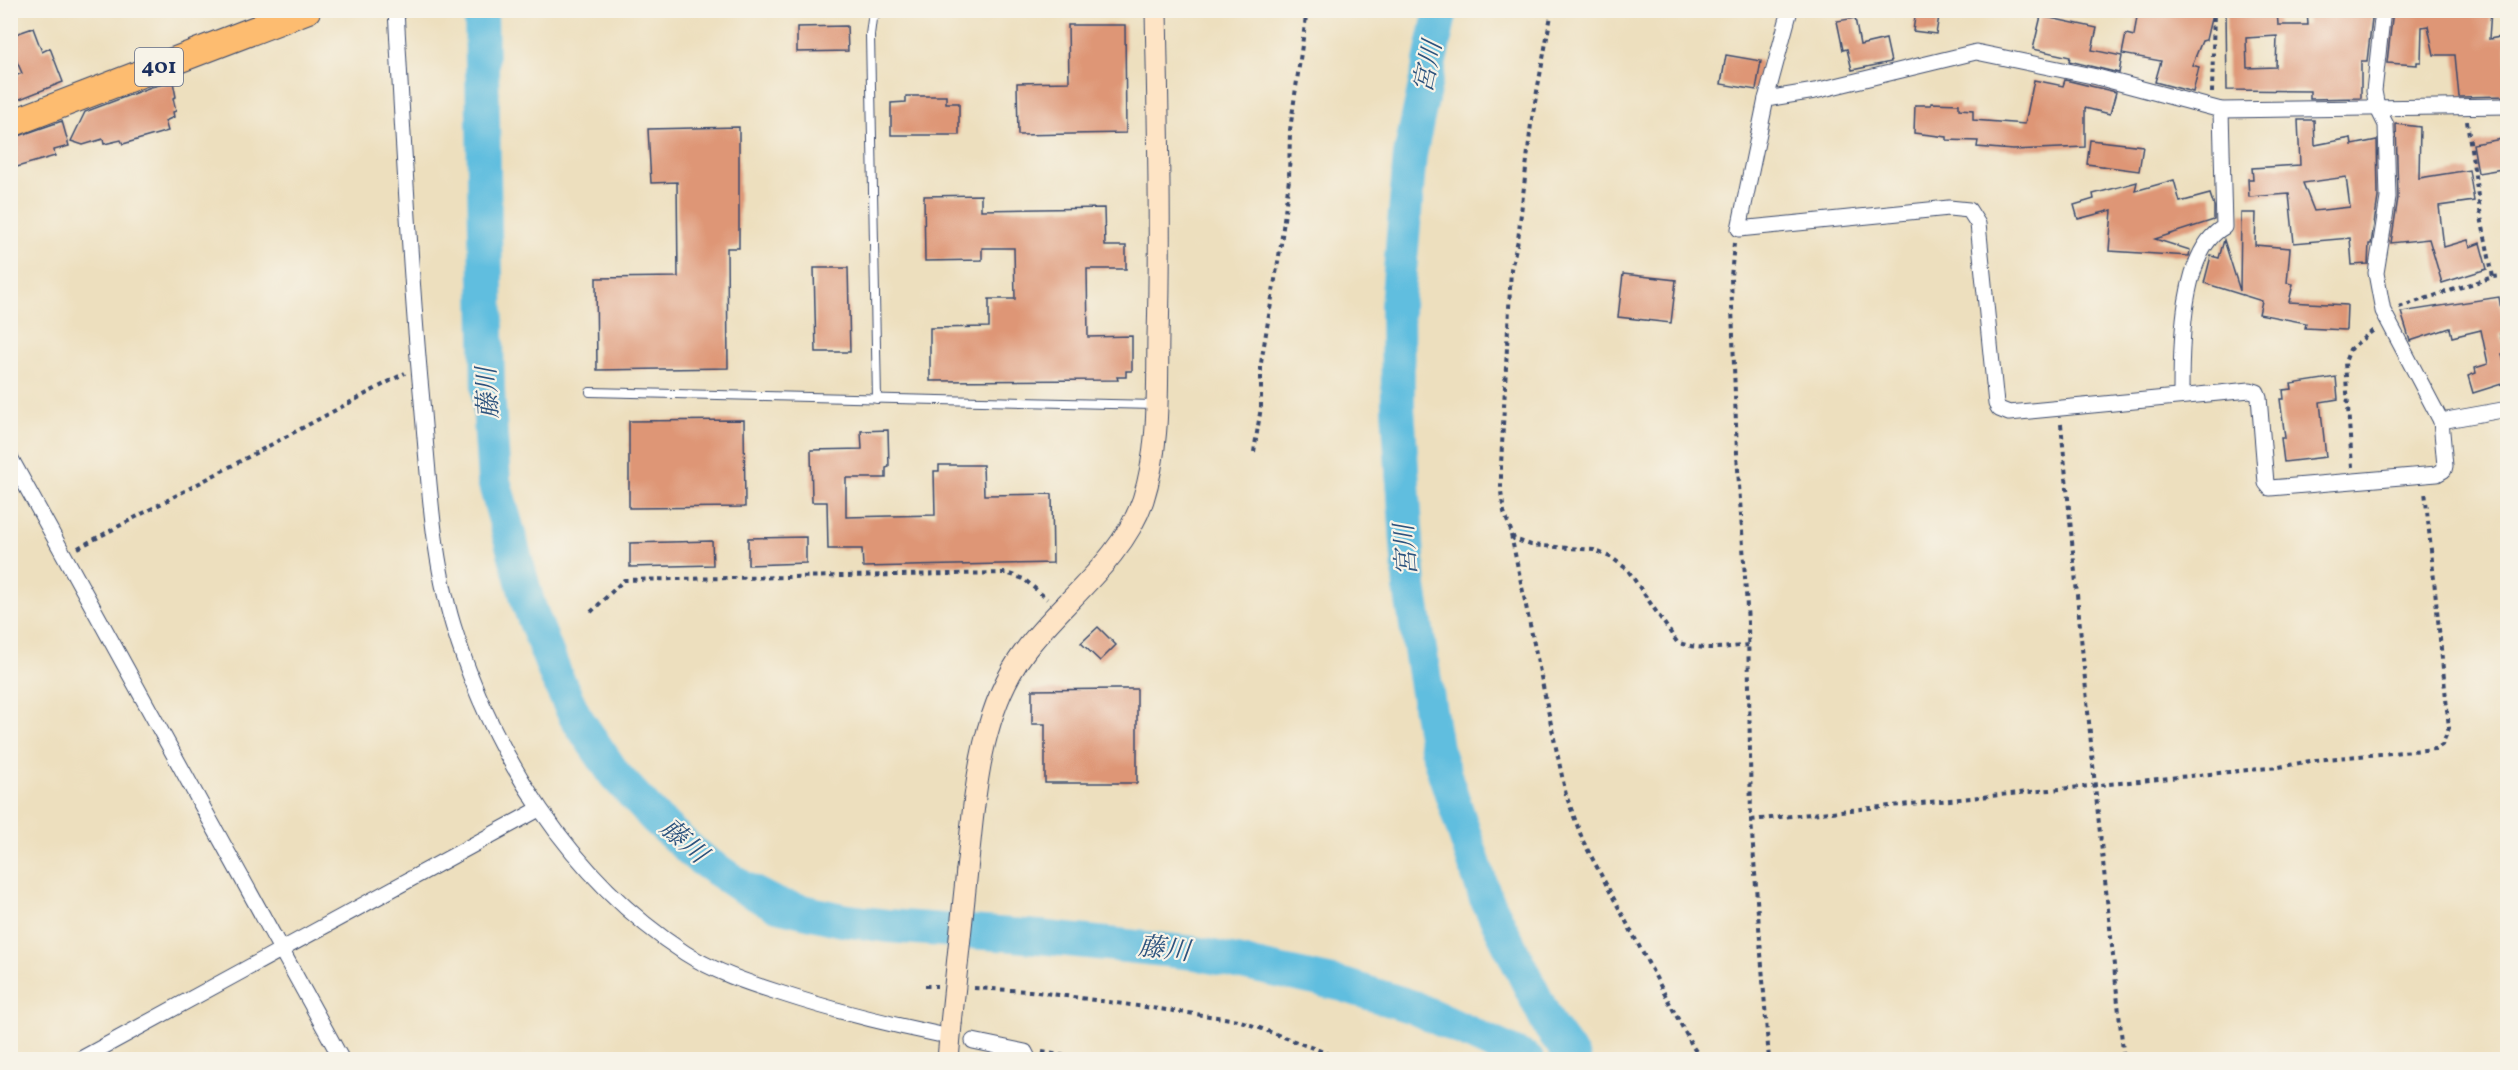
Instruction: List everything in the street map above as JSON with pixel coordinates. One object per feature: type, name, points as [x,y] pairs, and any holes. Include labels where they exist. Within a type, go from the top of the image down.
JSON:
[{"type":"highway","name":"401","points":[[10,124],[307,10]]},
{"type":"street","points":[[396,10],[419,365],[435,535],[453,624],[477,688],[501,742],[539,809],[572,853],[622,903],[686,954],[750,983],[821,1006],[944,1029]]},
{"type":"street","points":[[948,1059],[944,1029],[986,739],[996,706],[1009,676],[1026,651],[1122,540],[1142,502],[1154,458],[1160,262],[1156,10]]},
{"type":"street","points":[[1790,10],[1766,99],[1739,228],[1949,208],[1969,210],[1978,224],[1999,409],[2009,413],[2250,390],[2257,392],[2266,483],[2270,488],[2424,476],[2437,474],[2444,470],[2441,421],[2386,316],[2376,273],[2388,198],[2386,125],[2377,107],[2374,92],[2384,10]]},
{"type":"street","points":[[1766,99],[1815,91],[1976,52],[2097,78],[2216,109],[2508,106]]},
{"type":"street","points":[[2181,396],[2184,312],[2204,245],[2216,231],[2224,227],[2216,109]]},
{"type":"street","points":[[2441,421],[2508,409]]},
{"type":"street","points":[[10,457],[342,1059]]},
{"type":"street","points":[[79,1059],[539,809]]},
{"type":"street","points":[[972,1041],[1027,1055]]},
{"type":"lane","points":[[877,399],[870,35],[872,19],[880,10]]},
{"type":"lane","points":[[590,392],[1156,405]]},
{"type":"path","points":[[1254,452],[1262,407],[1261,363],[1281,244],[1289,179],[1290,129],[1301,43],[1308,10]]},
{"type":"path","points":[[1552,10],[1531,124],[1518,240],[1511,269],[1501,492],[1566,795],[1582,841],[1693,1047],[1702,1059]]},
{"type":"path","points":[[2214,10],[2216,109]]},
{"type":"path","points":[[2465,106],[2481,217],[2493,277]]},
{"type":"path","points":[[1739,228],[1734,243],[1731,277],[1737,454],[1748,645],[1751,820],[1769,1059]]},
{"type":"path","points":[[2354,481],[2346,357],[2386,316],[2493,277],[2508,275]]},
{"type":"path","points":[[64,555],[419,365]]},
{"type":"path","points":[[2060,408],[2095,786],[2124,1059]]},
{"type":"path","points":[[1751,820],[2279,767],[2315,760],[2425,752],[2442,745],[2449,728],[2424,476]]},
{"type":"path","points":[[1510,531],[1515,539],[1531,545],[1594,550],[1612,558],[1627,569],[1677,642],[1691,647],[1716,649],[1748,645]]},
{"type":"path","points":[[591,612],[624,580],[1005,573],[1035,586],[1061,612]]},
{"type":"path","points":[[925,986],[948,987]]},
{"type":"path","points":[[972,988],[1030,991],[1238,1020],[1345,1059]]},
{"type":"path","points":[[1027,1055],[1089,1059]]},
{"type":"building","points":[[1916,10],[1940,10],[1936,34],[1913,31]]},
{"type":"building","points":[[2138,10],[2213,10],[2206,40],[2202,41],[2192,65],[2199,67],[2193,92],[2155,82],[2161,61],[2122,54],[2126,34],[2134,36]]},
{"type":"building","points":[[2226,10],[2277,10],[2278,25],[2308,25],[2307,10],[2373,10],[2367,61],[2361,61],[2361,98],[2310,99],[2310,91],[2227,90]],"holes":[[[2277,36],[2276,67],[2247,68],[2246,38]]]},
{"type":"building","points":[[2393,10],[2431,10],[2456,14],[2456,10],[2491,10],[2489,39],[2506,36],[2508,96],[2459,97],[2455,55],[2434,55],[2428,26],[2422,27],[2421,62],[2417,62],[2417,65],[2387,63]]},
{"type":"building","points":[[2041,16],[2097,28],[2092,50],[2122,56],[2119,73],[2069,61],[2070,57],[2033,49]]},
{"type":"building","points":[[1855,18],[1860,45],[1886,39],[1891,62],[1852,70],[1847,49],[1843,50],[1837,21]]},
{"type":"building","points":[[1068,25],[1125,25],[1126,133],[1018,135],[1017,83],[1069,82]]},
{"type":"building","points":[[847,26],[848,51],[797,52],[797,27]]},
{"type":"building","points":[[33,28],[42,52],[50,48],[63,82],[10,103],[10,78],[22,73],[10,46],[10,36]]},
{"type":"building","points":[[1726,55],[1761,61],[1756,90],[1721,84]]},
{"type":"building","points":[[2034,80],[2063,86],[2065,80],[2116,92],[2110,114],[2085,108],[2085,147],[2013,150],[1977,147],[1978,141],[1947,140],[1947,137],[1914,133],[1915,105],[1931,105],[1931,103],[1959,104],[1959,109],[1973,110],[1973,120],[2025,124]]},
{"type":"building","points":[[173,82],[176,111],[173,112],[174,117],[165,121],[168,131],[123,144],[121,140],[104,144],[103,139],[83,145],[71,141],[85,112],[151,87]]},
{"type":"building","points":[[906,96],[946,96],[946,103],[959,103],[959,135],[891,135],[891,103],[906,102]]},
{"type":"building","points":[[2298,120],[2314,120],[2315,145],[2351,138],[2352,145],[2377,140],[2378,197],[2371,244],[2369,244],[2368,264],[2352,265],[2350,238],[2294,243],[2289,194],[2249,197],[2248,179],[2253,179],[2252,168],[2300,165]],"holes":[[[2346,177],[2350,207],[2314,211],[2303,183]]]},
{"type":"building","points":[[62,121],[69,146],[54,150],[55,156],[10,169],[10,139]]},
{"type":"building","points":[[2396,124],[2420,127],[2419,178],[2469,170],[2474,201],[2439,206],[2444,247],[2468,240],[2470,247],[2480,243],[2487,269],[2442,283],[2429,239],[2391,243],[2398,198]]},
{"type":"building","points":[[739,127],[739,248],[727,248],[728,368],[597,370],[596,278],[678,277],[677,182],[651,183],[648,129]]},
{"type":"building","points":[[2508,138],[2508,168],[2478,173],[2473,144]]},
{"type":"building","points":[[2090,140],[2143,146],[2139,171],[2087,164]]},
{"type":"building","points":[[2174,180],[2180,202],[2210,194],[2214,206],[2214,220],[2155,239],[2190,250],[2189,256],[2109,251],[2112,210],[2078,219],[2074,205],[2094,199],[2093,194],[2137,182],[2135,191]]},
{"type":"building","points":[[981,195],[981,210],[1104,208],[1105,246],[1126,246],[1126,269],[1087,269],[1088,337],[1132,336],[1132,371],[1126,371],[1126,377],[1117,377],[1118,380],[930,381],[930,328],[989,327],[989,299],[1015,299],[1014,248],[982,248],[982,260],[925,261],[924,196]]},
{"type":"building","points":[[2241,213],[2256,213],[2255,245],[2290,248],[2287,283],[2293,284],[2289,302],[2347,305],[2346,330],[2305,328],[2306,323],[2259,314],[2262,301],[2204,283],[2211,256],[2219,258],[2224,240],[2240,291]]},
{"type":"building","points":[[814,268],[848,268],[850,352],[816,352]]},
{"type":"building","points":[[1623,274],[1676,280],[1671,323],[1618,317]]},
{"type":"building","points":[[2499,297],[2505,333],[2500,334],[2506,354],[2502,355],[2508,373],[2508,382],[2473,393],[2468,376],[2476,373],[2475,368],[2488,364],[2481,330],[2452,337],[2450,328],[2410,341],[2401,312]]},
{"type":"building","points":[[2336,377],[2338,399],[2320,402],[2326,457],[2284,462],[2281,438],[2285,438],[2280,399],[2284,399],[2283,390],[2292,389],[2291,384]]},
{"type":"building","points":[[744,420],[745,507],[629,508],[629,421]]},
{"type":"building","points":[[888,430],[889,467],[886,468],[886,478],[846,478],[846,517],[935,515],[934,471],[939,471],[939,465],[983,465],[984,495],[1052,494],[1053,563],[863,567],[862,549],[828,549],[827,502],[812,502],[811,450],[862,449],[861,431]]},
{"type":"building","points":[[806,537],[806,563],[748,565],[748,538]]},
{"type":"building","points":[[712,541],[713,565],[630,567],[630,543]]},
{"type":"building","points":[[1098,627],[1116,645],[1100,661],[1081,643]]},
{"type":"building","points":[[1137,689],[1137,783],[1045,783],[1045,724],[1032,724],[1032,690]]},
{"type":"waterway","name":"藤川","points":[[481,10],[488,390],[494,481],[529,606],[556,676],[575,716],[615,775],[656,819],[698,857],[742,887],[777,905],[842,920],[888,926],[1038,937],[1195,953],[1343,985],[1413,1007],[1528,1060]]},
{"type":"waterway","name":"宮川","points":[[1441,10],[1410,155],[1397,306],[1398,408],[1410,588],[1436,748],[1485,896],[1550,1027],[1574,1060]]}]
